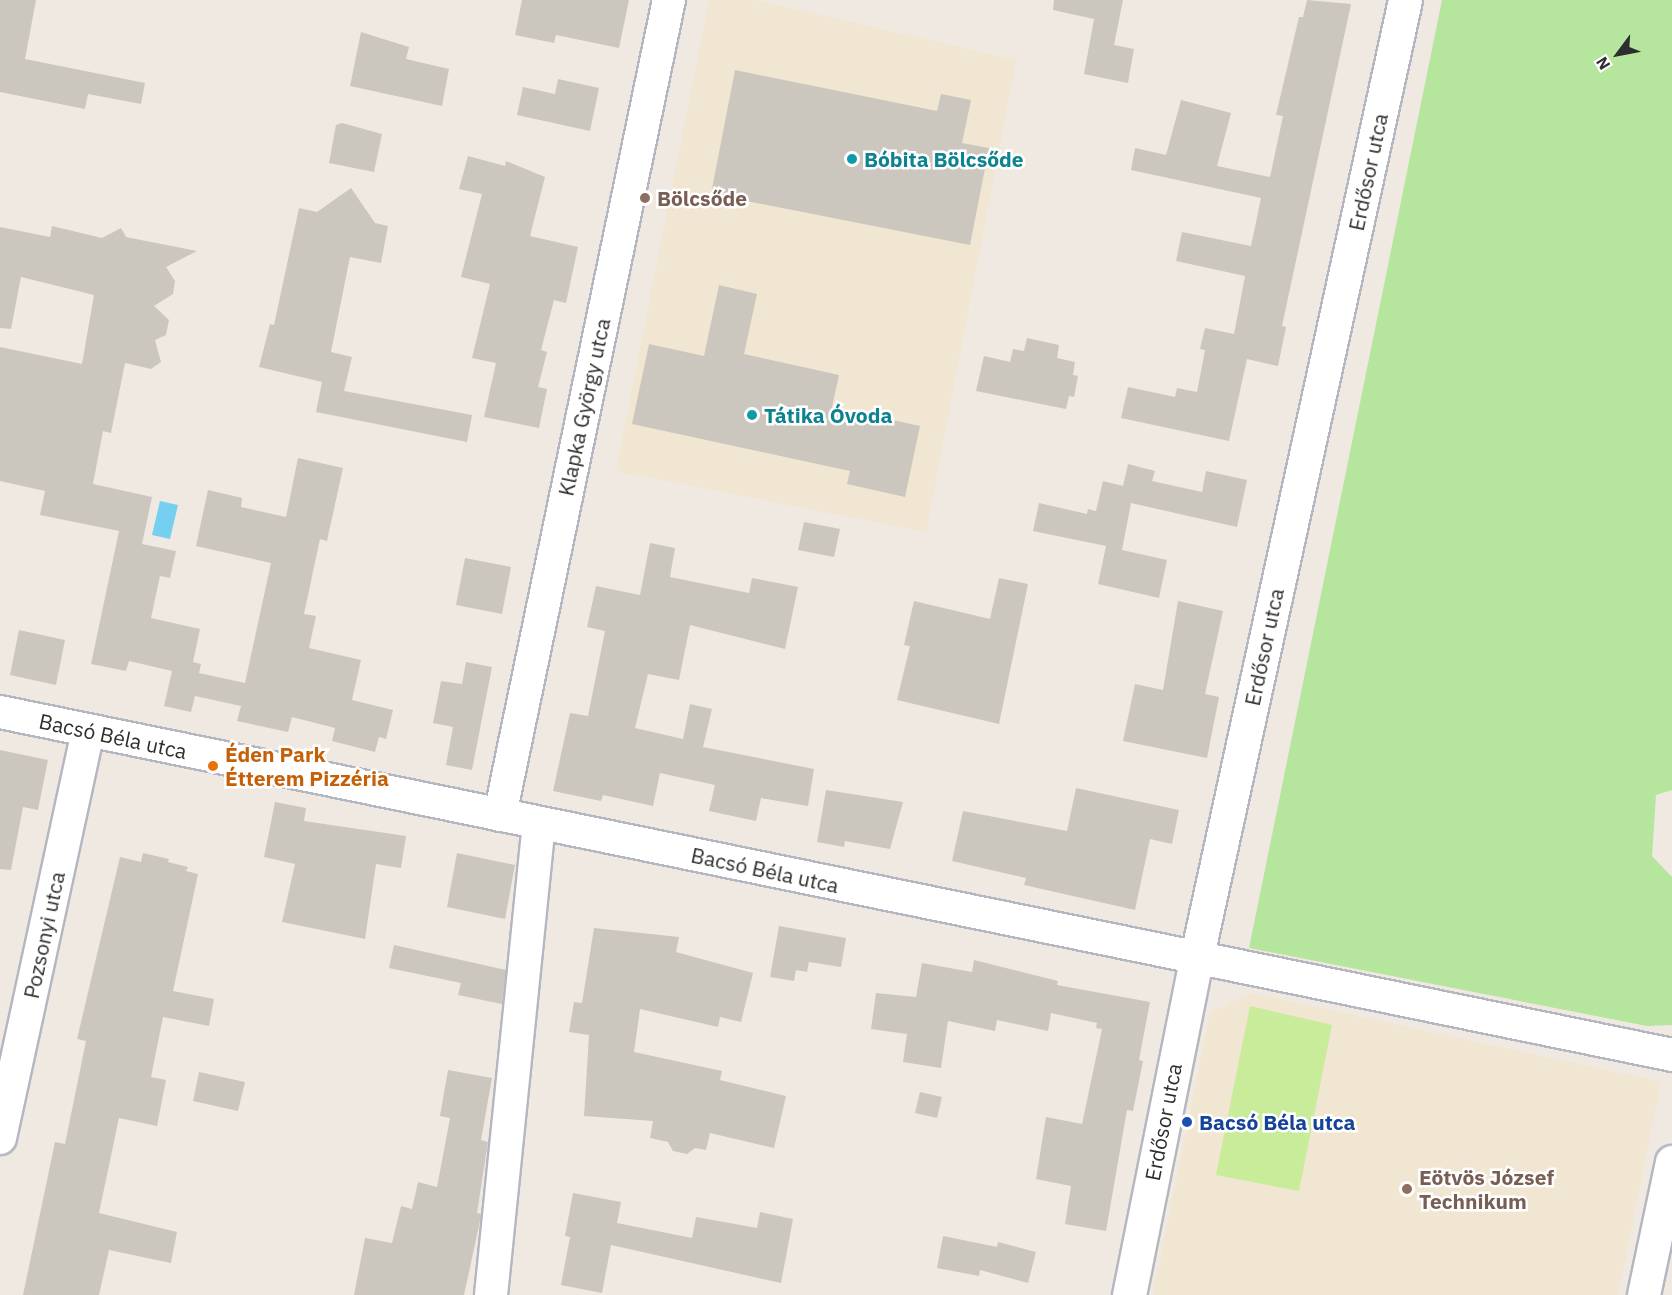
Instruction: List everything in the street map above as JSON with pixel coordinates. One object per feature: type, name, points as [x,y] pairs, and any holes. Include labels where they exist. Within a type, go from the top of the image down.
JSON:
[{"type":"street","name":"Klapka György utca","points":[[500,815],[669,0]]},
{"type":"street","name":"Erdősor utca","points":[[1129,1295],[1196,960],[1405,0]]},
{"type":"street","name":"Bacsó Béla utca","points":[[0,712],[1196,960],[1672,1055]]},
{"type":"street","name":"Pozsonyi utca","points":[[0,1138],[88,731]]},
{"type":"street","points":[[491,1295],[539,823]]},
{"type":"street","points":[[1644,1295],[1672,1162]]},
{"type":"shaded area","points":[[709,0],[756,0],[1016,60],[926,532],[616,471]]},
{"type":"shaded area","name":"Eötvös József Technikum","points":[[1251,993],[1661,1082],[1618,1295],[1153,1295],[1210,1013]]},
{"type":"green space","points":[[1442,0],[1672,0],[1672,790],[1656,795],[1652,856],[1672,877],[1672,1025],[1647,1026],[1249,948]]},
{"type":"green space","points":[[1250,1006],[1332,1025],[1299,1191],[1216,1175]]},
{"type":"water","points":[[160,501],[178,505],[170,539],[152,535]]},
{"type":"building","points":[[0,0],[36,0],[25,59],[145,83],[141,104],[88,94],[85,109],[0,92]]},
{"type":"building","points":[[522,0],[629,0],[619,48],[556,35],[554,43],[515,35]]},
{"type":"building","points":[[1054,0],[1123,0],[1114,45],[1134,49],[1128,83],[1084,74],[1094,19],[1053,10]]},
{"type":"building","points":[[1307,0],[1351,4],[1282,326],[1286,327],[1278,366],[1247,359],[1229,441],[1121,418],[1128,387],[1175,397],[1177,388],[1197,392],[1205,350],[1200,349],[1205,328],[1234,334],[1245,276],[1176,261],[1182,232],[1251,246],[1261,198],[1131,170],[1135,148],[1166,155],[1181,100],[1231,113],[1217,166],[1270,177],[1283,116],[1276,115],[1299,17],[1303,17]]},
{"type":"building","points":[[361,32],[409,47],[406,59],[449,69],[442,106],[350,86]]},
{"type":"building","name":"Bóbita Bölcsőde","points":[[735,70],[937,111],[941,94],[971,100],[962,143],[989,148],[970,245],[711,194]]},
{"type":"building","points":[[558,79],[599,88],[590,131],[517,115],[523,87],[555,94]]},
{"type":"building","points":[[342,123],[382,134],[374,172],[329,163],[336,125]]},
{"type":"building","points":[[468,156],[505,166],[506,161],[545,177],[530,236],[578,247],[566,303],[554,300],[541,350],[547,352],[538,387],[547,389],[539,428],[484,417],[496,363],[472,358],[490,284],[461,277],[482,194],[459,189]]},
{"type":"building","points":[[351,188],[375,223],[388,226],[381,263],[350,257],[331,352],[352,357],[344,391],[472,415],[467,442],[316,412],[322,382],[259,367],[270,324],[274,325],[299,208],[317,212]]},
{"type":"building","points":[[52,226],[102,238],[121,228],[126,237],[197,251],[166,267],[175,281],[173,294],[154,306],[169,320],[166,335],[155,340],[161,362],[151,369],[125,363],[111,433],[103,431],[93,484],[152,497],[142,544],[176,551],[170,578],[160,576],[151,618],[200,629],[193,662],[201,664],[199,673],[245,683],[271,563],[196,546],[208,490],[242,498],[241,507],[286,517],[298,458],[343,468],[327,541],[320,539],[304,614],[316,616],[309,648],[361,660],[352,700],[393,710],[386,739],[379,737],[375,752],[332,741],[335,728],[292,717],[288,732],[237,721],[241,706],[195,696],[191,712],[164,706],[172,671],[129,661],[126,671],[91,664],[119,531],[40,515],[45,491],[0,481],[0,347],[82,364],[94,295],[21,277],[11,329],[0,328],[0,227],[50,237]]},
{"type":"building","name":"Tátika Óvoda","points":[[719,285],[757,294],[744,354],[839,375],[832,407],[920,426],[905,497],[847,484],[850,471],[632,424],[649,344],[704,356]]},
{"type":"building","points":[[1027,338],[1059,345],[1057,358],[1075,362],[1073,375],[1078,376],[1074,397],[1069,396],[1066,409],[976,391],[984,356],[1010,362],[1013,349],[1024,351]]},
{"type":"building","points":[[1128,464],[1155,471],[1152,481],[1202,492],[1206,471],[1247,480],[1237,527],[1131,503],[1122,550],[1167,560],[1159,598],[1098,584],[1106,546],[1033,531],[1039,503],[1087,514],[1088,509],[1096,511],[1103,481],[1123,486]]},
{"type":"building","points":[[804,522],[840,529],[834,557],[798,550]]},
{"type":"building","points":[[650,543],[675,548],[670,577],[749,593],[752,578],[798,587],[785,649],[690,625],[679,680],[648,674],[635,728],[683,739],[690,704],[712,709],[703,747],[814,769],[808,806],[761,798],[756,821],[709,811],[715,785],[660,773],[653,806],[603,795],[601,801],[553,791],[570,713],[588,716],[605,631],[587,627],[596,586],[640,595]]},
{"type":"building","points":[[465,558],[511,567],[502,614],[456,605]]},
{"type":"building","points":[[999,578],[1028,584],[999,724],[897,700],[910,646],[904,645],[914,601],[990,619]]},
{"type":"building","points":[[1178,601],[1223,611],[1205,694],[1219,697],[1207,758],[1123,741],[1135,684],[1163,690]]},
{"type":"building","points":[[19,630],[65,640],[56,685],[10,675]]},
{"type":"building","points":[[466,662],[492,667],[472,770],[446,765],[453,727],[433,723],[441,681],[462,684]]},
{"type":"building","points":[[0,750],[48,760],[38,810],[23,807],[11,870],[0,869]]},
{"type":"building","points":[[1076,788],[1179,810],[1172,844],[1150,839],[1135,910],[1024,885],[1026,878],[952,861],[963,811],[1067,831]]},
{"type":"building","points":[[826,790],[903,802],[890,849],[845,841],[844,847],[817,842]]},
{"type":"building","points":[[275,802],[306,808],[304,821],[406,836],[401,868],[376,864],[365,939],[282,922],[295,864],[264,857]]},
{"type":"building","points":[[143,853],[169,859],[168,862],[188,867],[186,871],[198,874],[173,991],[214,999],[209,1026],[163,1017],[151,1077],[166,1080],[157,1126],[119,1118],[99,1213],[177,1232],[171,1263],[109,1250],[99,1295],[23,1295],[55,1142],[65,1144],[86,1041],[77,1039],[120,857],[141,862]]},
{"type":"building","points":[[457,853],[515,865],[505,919],[447,907]]},
{"type":"building","points":[[779,926],[846,938],[841,967],[809,962],[807,972],[796,970],[794,981],[770,977]]},
{"type":"building","points":[[594,928],[679,937],[676,952],[753,973],[741,1022],[720,1017],[718,1027],[640,1009],[634,1052],[722,1071],[720,1080],[786,1096],[774,1148],[710,1133],[706,1150],[695,1148],[687,1154],[673,1151],[668,1142],[650,1138],[653,1121],[584,1116],[589,1035],[569,1032],[574,1002],[582,1003]]},
{"type":"building","points":[[394,945],[506,970],[502,1004],[458,995],[461,983],[389,968]]},
{"type":"building","points":[[974,960],[1058,981],[1057,985],[1150,1002],[1139,1060],[1143,1061],[1133,1111],[1127,1110],[1106,1231],[1065,1224],[1071,1186],[1036,1179],[1046,1117],[1082,1124],[1102,1029],[1096,1028],[1097,1023],[1051,1013],[1048,1031],[997,1020],[995,1031],[948,1021],[941,1068],[903,1062],[907,1034],[871,1029],[876,993],[916,997],[922,963],[972,972]]},
{"type":"building","points":[[448,1070],[492,1078],[481,1140],[488,1142],[477,1213],[481,1214],[464,1295],[354,1295],[365,1238],[392,1243],[401,1206],[412,1209],[418,1182],[437,1187],[450,1118],[440,1116]]},
{"type":"building","points":[[199,1072],[245,1082],[238,1111],[193,1101]]},
{"type":"building","points":[[920,1092],[942,1097],[937,1118],[915,1113]]},
{"type":"building","points":[[573,1193],[621,1202],[617,1223],[692,1238],[696,1217],[757,1228],[760,1212],[793,1219],[781,1283],[611,1245],[602,1293],[561,1285],[570,1237],[565,1236]]},
{"type":"building","points":[[943,1236],[997,1247],[998,1242],[1036,1252],[1028,1283],[980,1270],[979,1276],[937,1268]]},
{"type":"place","name":"Bóbita Bölcsőde","points":[[852,159]]},
{"type":"place","name":"Bölcsőde","points":[[645,198]]},
{"type":"place","name":"Tátika Óvoda","points":[[752,415]]},
{"type":"place","name":"Éden Park Étterem Pizzéria","points":[[213,766]]},
{"type":"place","name":"Bacsó Béla utca","points":[[1187,1122]]},
{"type":"place","name":"Eötvös József Technikum","points":[[1407,1189]]}]
